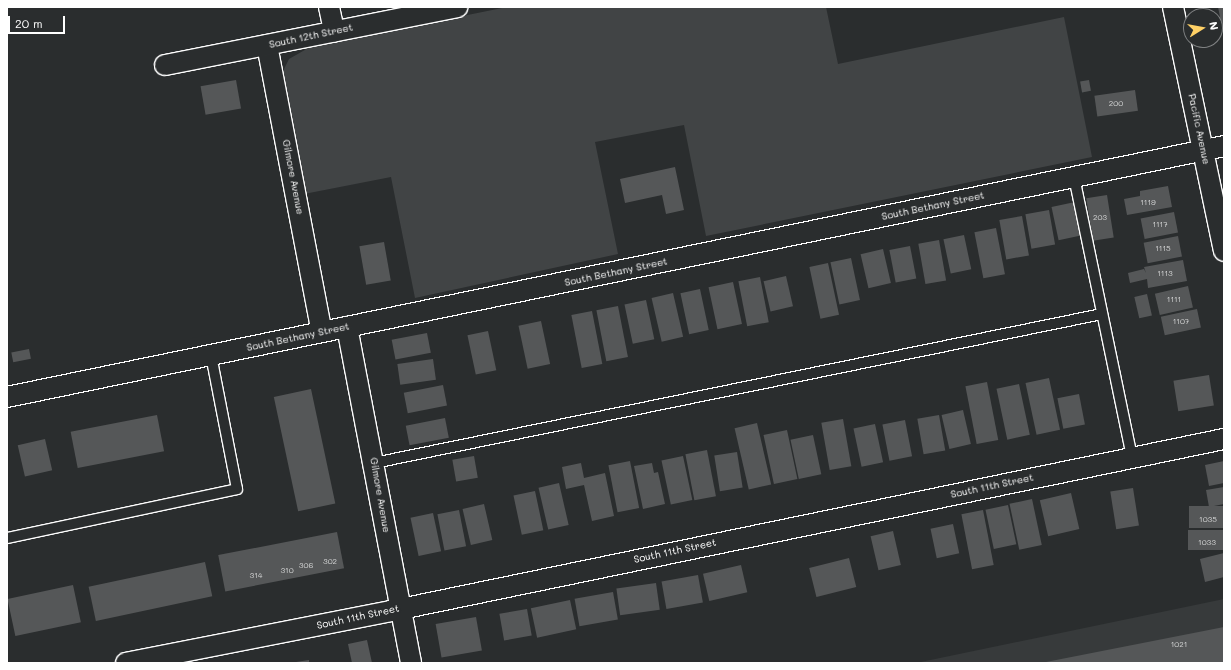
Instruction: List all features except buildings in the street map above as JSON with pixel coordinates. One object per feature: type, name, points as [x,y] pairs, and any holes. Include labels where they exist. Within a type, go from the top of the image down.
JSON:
[{"type":"street","points":[[329,7],[334,30]]},
{"type":"street","name":"South 12th Street","points":[[165,65],[334,30],[457,7]]},
{"type":"street","name":"Pacific Avenue","points":[[1173,7],[1224,251]]},
{"type":"street","name":"Gilmore Avenue","points":[[267,45],[322,332]]},
{"type":"street","name":"South Bethany Street","points":[[7,397],[1224,146]]},
{"type":"street","name":"Gilmore Avenue","points":[[347,327],[411,663]]},
{"type":"street","name":"South 11th Street","points":[[126,663],[1224,439]]},
{"type":"lane","points":[[1074,177],[1132,457]]},
{"type":"lane","points":[[374,463],[1102,314]]},
{"type":"lane","points":[[7,538],[238,489],[211,355]]},
{"type":"shaded area","points":[[507,7],[826,7],[838,64],[1064,17],[1092,157],[706,236],[684,125],[595,142],[618,254],[415,298],[391,177],[304,194],[282,73],[289,59],[310,47]]},
{"type":"shaded area","points":[[1224,599],[1224,663],[916,663]]}]
